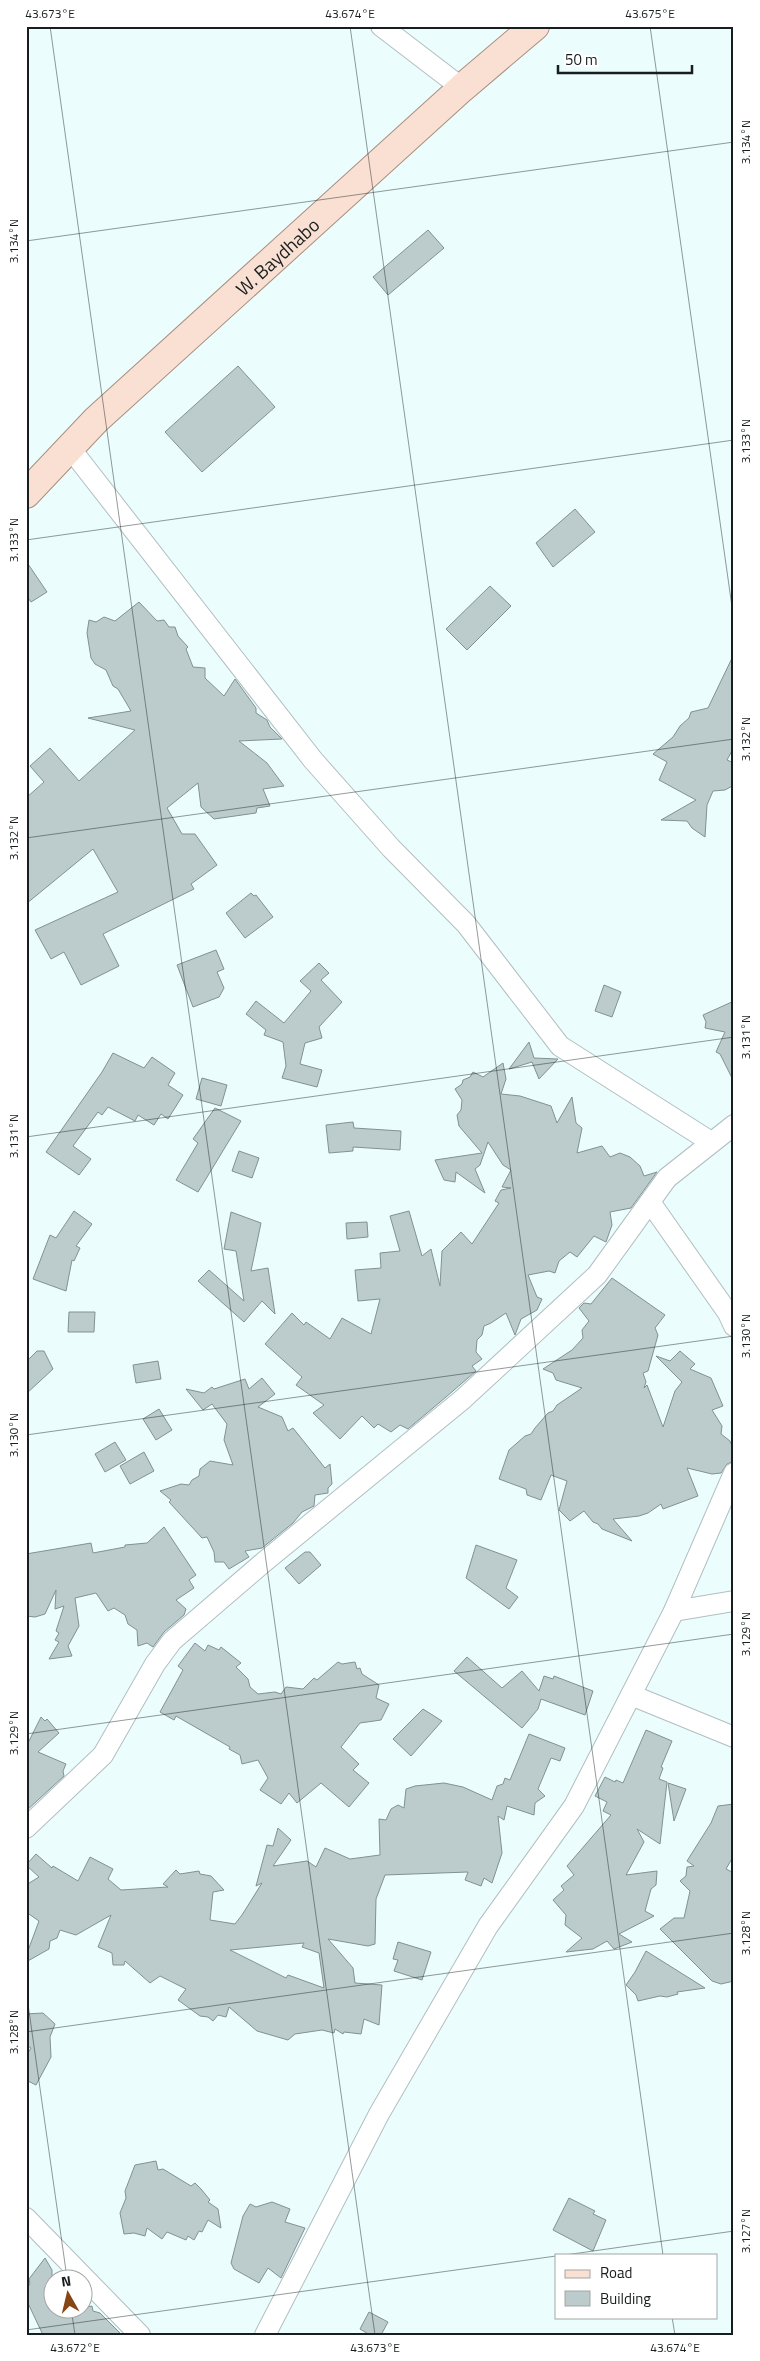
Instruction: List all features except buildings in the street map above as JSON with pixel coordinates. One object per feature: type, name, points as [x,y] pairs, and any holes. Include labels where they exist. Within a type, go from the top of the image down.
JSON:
[{"type":"main road","name":"W. Baydhabo","points":[[26,494],[96,420],[462,88],[535,26]]},
{"type":"street","points":[[381,26],[462,88]]},
{"type":"street","points":[[70,448],[313,760],[391,848],[466,924],[560,1046],[711,1142]]},
{"type":"street","points":[[26,1828],[103,1755],[155,1664],[172,1641],[264,1562],[463,1398],[590,1282],[667,1178],[734,1125]]},
{"type":"street","points":[[650,1202],[728,1313],[734,1326]]},
{"type":"street","points":[[265,2335],[384,2105],[488,1926],[574,1806],[674,1611],[734,1474]]},
{"type":"street","points":[[674,1611],[734,1601]]},
{"type":"street","points":[[631,1695],[734,1737]]},
{"type":"street","points":[[26,2218],[140,2335]]}]
